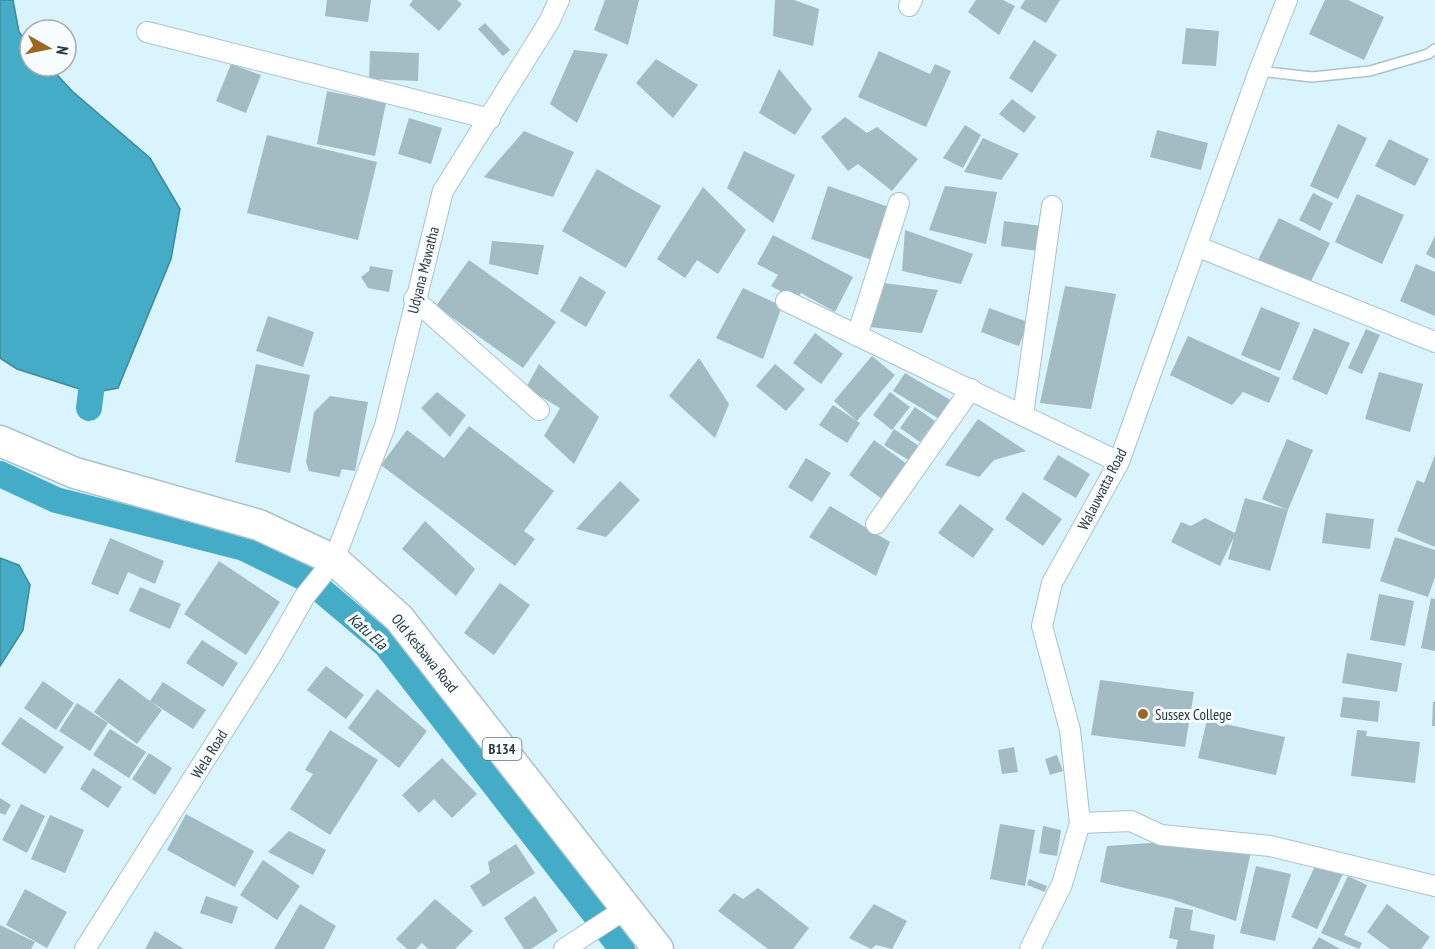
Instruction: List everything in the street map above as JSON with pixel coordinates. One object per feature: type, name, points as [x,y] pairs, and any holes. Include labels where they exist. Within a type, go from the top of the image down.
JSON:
[{"type":"main road","name":"Old Kesbawa Road","points":[[0,441],[75,473],[259,525],[329,566],[399,618],[658,949]]},
{"type":"street","name":"Udyana Mawatha","points":[[329,566],[385,426],[414,299],[443,191],[549,22],[559,0]]},
{"type":"street","name":"Walauwatta Road","points":[[1030,949],[1062,884],[1080,823],[1070,730],[1042,626],[1052,583],[1119,462],[1259,71],[1287,0]]},
{"type":"street","points":[[147,32],[490,119]]},
{"type":"street","points":[[857,336],[898,202]]},
{"type":"street","points":[[1023,415],[1052,206]]},
{"type":"street","points":[[1196,246],[1435,342]]},
{"type":"street","points":[[414,299],[539,410]]},
{"type":"street","points":[[786,301],[1119,462]]},
{"type":"street","points":[[876,524],[971,389]]},
{"type":"street","name":"Wela Road","points":[[85,949],[270,657],[305,596],[329,566]]},
{"type":"street","points":[[1080,823],[1131,821],[1161,835],[1270,846],[1435,886]]},
{"type":"street","points":[[564,949],[627,908]]},
{"type":"lane","points":[[1259,71],[1312,76],[1370,71],[1428,54],[1435,49]]},
{"type":"water","points":[[0,0],[13,0],[18,27],[18,78],[60,78],[150,158],[180,209],[171,259],[118,388],[92,393],[17,369],[0,358]]},
{"type":"water","points":[[0,558],[19,565],[30,585],[23,630],[0,666]]},
{"type":"building","points":[[327,0],[371,0],[368,22],[325,16]]},
{"type":"building","points":[[413,0],[457,0],[462,4],[439,31],[409,5]]},
{"type":"building","points":[[605,0],[639,0],[628,45],[594,30]]},
{"type":"building","points":[[775,0],[794,0],[819,9],[813,46],[773,36]]},
{"type":"building","points":[[976,0],[1003,0],[1015,6],[999,35],[968,12]]},
{"type":"building","points":[[1025,0],[1060,0],[1046,23],[1020,8]]},
{"type":"building","points":[[1325,0],[1348,0],[1384,17],[1364,60],[1309,34]]},
{"type":"building","points":[[485,23],[510,50],[503,56],[478,29]]},
{"type":"building","points":[[1186,28],[1219,31],[1216,66],[1182,64]]},
{"type":"building","points":[[1034,40],[1057,55],[1032,93],[1009,78]]},
{"type":"building","points":[[574,50],[608,54],[577,123],[550,104]]},
{"type":"building","points":[[370,51],[419,53],[418,81],[369,79]]},
{"type":"building","points":[[879,51],[930,74],[935,64],[951,71],[926,127],[858,97]]},
{"type":"building","points":[[656,59],[698,85],[673,118],[636,83]]},
{"type":"building","points":[[231,64],[261,75],[246,113],[216,101]]},
{"type":"building","points":[[779,69],[812,109],[795,135],[759,113]]},
{"type":"building","points":[[327,91],[386,103],[375,156],[317,144]]},
{"type":"building","points":[[1012,99],[1036,117],[1024,133],[999,114]]},
{"type":"building","points":[[845,117],[867,133],[877,127],[918,159],[892,191],[858,164],[848,171],[821,137]]},
{"type":"building","points":[[409,118],[442,128],[431,164],[398,154]]},
{"type":"building","points":[[1338,124],[1367,138],[1338,199],[1310,186]]},
{"type":"building","points":[[965,125],[981,135],[963,168],[943,158]]},
{"type":"building","points":[[1157,130],[1208,143],[1201,170],[1150,157]]},
{"type":"building","points":[[524,131],[574,152],[553,197],[484,177]]},
{"type":"building","points":[[267,135],[377,162],[358,240],[247,213]]},
{"type":"building","points":[[983,138],[1019,154],[1001,180],[964,172]]},
{"type":"building","points":[[1389,139],[1429,159],[1415,186],[1375,166]]},
{"type":"building","points":[[744,151],[795,175],[773,223],[727,188]]},
{"type":"building","points":[[597,169],[661,206],[626,268],[562,231]]},
{"type":"building","points":[[828,186],[889,207],[872,260],[811,239]]},
{"type":"building","points":[[945,186],[997,192],[986,244],[929,230]]},
{"type":"building","points":[[703,187],[746,230],[718,274],[697,260],[685,278],[657,259]]},
{"type":"building","points":[[1313,193],[1333,203],[1320,231],[1299,220]]},
{"type":"building","points":[[1357,194],[1404,215],[1382,264],[1335,242]]},
{"type":"building","points":[[1279,218],[1330,243],[1308,287],[1257,262]]},
{"type":"building","points":[[1004,221],[1041,226],[1038,251],[1001,246]]},
{"type":"building","points":[[905,230],[973,254],[961,284],[902,271]]},
{"type":"building","points":[[773,235],[853,277],[835,312],[801,293],[797,300],[771,286],[778,275],[757,264]]},
{"type":"building","points":[[1435,236],[1435,259],[1426,254]]},
{"type":"building","points":[[492,241],[544,245],[538,275],[489,264]]},
{"type":"building","points":[[469,260],[556,322],[523,368],[436,306]]},
{"type":"building","points":[[1416,264],[1435,272],[1435,316],[1400,301]]},
{"type":"building","points":[[370,266],[393,270],[389,292],[368,288],[361,277],[369,271]]},
{"type":"building","points":[[580,276],[606,292],[586,327],[560,311]]},
{"type":"building","points":[[876,282],[938,290],[922,333],[870,327]]},
{"type":"building","points":[[1065,286],[1116,294],[1091,409],[1040,403]]},
{"type":"building","points":[[743,288],[782,306],[763,359],[716,338]]},
{"type":"building","points":[[1261,307],[1300,323],[1280,371],[1241,355]]},
{"type":"building","points":[[989,308],[1028,322],[1019,346],[981,332]]},
{"type":"building","points":[[268,316],[314,332],[303,367],[256,351]]},
{"type":"building","points":[[1314,328],[1350,343],[1327,395],[1292,379]]},
{"type":"building","points":[[1366,329],[1380,335],[1362,374],[1348,368]]},
{"type":"building","points":[[815,333],[843,354],[821,384],[793,363]]},
{"type":"building","points":[[1188,336],[1280,378],[1269,403],[1243,392],[1232,405],[1170,375]]},
{"type":"building","points":[[872,356],[895,375],[857,421],[834,401]]},
{"type":"building","points":[[699,358],[729,404],[715,438],[669,396]]},
{"type":"building","points":[[256,364],[310,375],[290,473],[235,462]]},
{"type":"building","points":[[539,364],[599,417],[574,464],[544,436],[560,408],[526,388]]},
{"type":"building","points":[[775,364],[805,389],[786,411],[756,386]]},
{"type":"building","points":[[1379,372],[1423,384],[1410,432],[1365,419]]},
{"type":"building","points":[[905,373],[952,401],[941,420],[893,391]]},
{"type":"building","points":[[437,392],[466,415],[450,437],[421,408]]},
{"type":"building","points":[[890,392],[910,407],[892,430],[873,415]]},
{"type":"building","points":[[330,396],[368,402],[355,471],[342,469],[339,477],[309,471],[306,462],[314,412]]},
{"type":"building","points":[[833,405],[860,423],[847,443],[819,425]]},
{"type":"building","points":[[915,407],[935,421],[920,442],[900,428]]},
{"type":"building","points":[[978,419],[1026,451],[994,460],[979,477],[945,465]]},
{"type":"building","points":[[469,426],[554,491],[524,531],[535,539],[515,566],[381,465],[407,430],[444,458]]},
{"type":"building","points":[[894,429],[919,446],[910,461],[884,445]]},
{"type":"building","points":[[1287,439],[1313,450],[1288,510],[1262,499]]},
{"type":"building","points":[[874,440],[907,464],[882,499],[849,475]]},
{"type":"building","points":[[1058,455],[1090,474],[1076,498],[1043,479]]},
{"type":"building","points":[[1435,455],[1435,547],[1397,531],[1417,480],[1424,483]]},
{"type":"building","points":[[806,458],[831,473],[812,502],[788,487]]},
{"type":"building","points":[[620,481],[640,500],[606,537],[576,529]]},
{"type":"building","points":[[1023,492],[1062,519],[1043,546],[1005,519]]},
{"type":"building","points":[[1245,498],[1288,510],[1270,571],[1228,559],[1234,537],[1220,566],[1171,542],[1181,522],[1191,526],[1205,518],[1235,533]]},
{"type":"building","points":[[960,504],[994,529],[973,558],[938,533]]},
{"type":"building","points":[[830,506],[890,542],[876,576],[809,537]]},
{"type":"building","points":[[1326,513],[1374,519],[1370,549],[1322,543]]},
{"type":"building","points":[[425,521],[475,569],[456,596],[402,549]]},
{"type":"building","points":[[1395,537],[1435,550],[1435,577],[1428,597],[1380,581]]},
{"type":"building","points":[[110,538],[164,561],[155,584],[128,572],[118,595],[91,584]]},
{"type":"building","points":[[219,561],[280,602],[246,655],[184,614]]},
{"type":"building","points":[[500,583],[530,605],[494,655],[464,633]]},
{"type":"building","points":[[140,587],[181,604],[170,629],[129,611]]},
{"type":"building","points":[[1379,594],[1414,601],[1405,646],[1370,640]]},
{"type":"building","points":[[1431,598],[1435,599],[1435,651],[1421,648]]},
{"type":"building","points":[[202,640],[238,663],[223,687],[186,663]]},
{"type":"building","points":[[1347,653],[1402,663],[1397,692],[1342,683]]},
{"type":"building","points":[[326,666],[364,695],[346,719],[307,690]]},
{"type":"building","points":[[119,678],[162,710],[137,744],[94,712]]},
{"type":"building","name":"Sussex College","points":[[1100,680],[1194,692],[1185,747],[1091,735]]},
{"type":"building","points":[[43,681],[74,703],[56,730],[24,708]]},
{"type":"building","points":[[163,682],[206,710],[193,729],[150,701]]},
{"type":"building","points":[[377,689],[427,731],[399,768],[348,728]]},
{"type":"building","points":[[1343,697],[1380,701],[1378,722],[1340,717]]},
{"type":"building","points":[[1433,702],[1435,702],[1435,726],[1432,726]]},
{"type":"building","points":[[77,703],[108,723],[90,751],[59,731]]},
{"type":"building","points":[[20,717],[64,747],[45,774],[1,744]]},
{"type":"building","points":[[1207,720],[1285,737],[1276,775],[1198,758]]},
{"type":"building","points":[[110,729],[146,752],[129,778],[93,755]]},
{"type":"building","points":[[330,730],[378,760],[330,835],[290,809],[313,774],[305,770]]},
{"type":"building","points":[[1357,730],[1367,731],[1366,736],[1420,742],[1415,783],[1351,776]]},
{"type":"building","points":[[1014,747],[1018,772],[1002,774],[998,750]]},
{"type":"building","points":[[149,753],[172,768],[155,795],[132,779]]},
{"type":"building","points":[[1057,755],[1063,771],[1050,775],[1045,759]]},
{"type":"building","points":[[442,758],[477,794],[452,818],[434,799],[419,813],[402,795]]},
{"type":"building","points":[[93,768],[122,787],[108,808],[80,789]]},
{"type":"building","points":[[0,798],[11,805],[5,815],[0,813]]},
{"type":"building","points":[[21,804],[45,816],[27,853],[2,840]]},
{"type":"building","points":[[186,814],[254,851],[235,887],[167,850]]},
{"type":"building","points":[[50,815],[84,830],[65,873],[31,859]]},
{"type":"building","points":[[1000,824],[1035,830],[1025,886],[990,879]]},
{"type":"building","points":[[1043,826],[1061,830],[1057,856],[1039,853]]},
{"type":"building","points":[[289,831],[326,850],[313,875],[268,852]]},
{"type":"building","points":[[1179,841],[1252,847],[1236,921],[1171,899],[1100,882],[1107,846]]},
{"type":"building","points":[[516,844],[535,873],[483,907],[470,886],[490,873],[488,862]]},
{"type":"building","points":[[263,860],[300,886],[277,920],[240,895]]},
{"type":"building","points":[[1317,862],[1343,874],[1317,929],[1291,917]]},
{"type":"building","points":[[1256,866],[1291,874],[1275,941],[1240,933]]},
{"type":"building","points":[[1348,876],[1367,885],[1344,935],[1362,943],[1359,949],[1321,933]]},
{"type":"building","points":[[1029,879],[1047,886],[1045,892],[1027,885]]},
{"type":"building","points":[[758,888],[809,928],[793,949],[768,949],[718,911],[734,893],[743,899]]},
{"type":"building","points":[[25,889],[67,912],[47,948],[6,925]]},
{"type":"building","points":[[206,896],[238,907],[232,924],[200,913]]},
{"type":"building","points":[[535,896],[558,931],[531,949],[524,949],[504,918]]},
{"type":"building","points":[[435,899],[473,931],[455,949],[428,949],[422,943],[416,949],[407,949],[396,939]]},
{"type":"building","points":[[300,904],[336,926],[324,949],[274,949]]},
{"type":"building","points":[[874,904],[907,921],[892,949],[876,945],[871,949],[849,938]]},
{"type":"building","points":[[1387,904],[1430,937],[1421,949],[1390,949],[1367,932]]},
{"type":"building","points":[[1175,907],[1193,910],[1190,930],[1215,935],[1213,949],[1176,949],[1178,940],[1169,938]]},
{"type":"building","points":[[0,925],[35,942],[31,949],[0,949]]},
{"type":"building","points":[[155,931],[184,949],[145,949]]},
{"type":"building","points":[[1319,937],[1340,949],[1312,949]]},
{"type":"waterway","points":[[89,408],[95,358]]},
{"type":"waterway","name":"Katu Ela","points":[[0,474],[56,500],[244,548],[309,580],[386,645],[622,949]]},
{"type":"place","name":"Sussex College","points":[[1143,714]]}]
